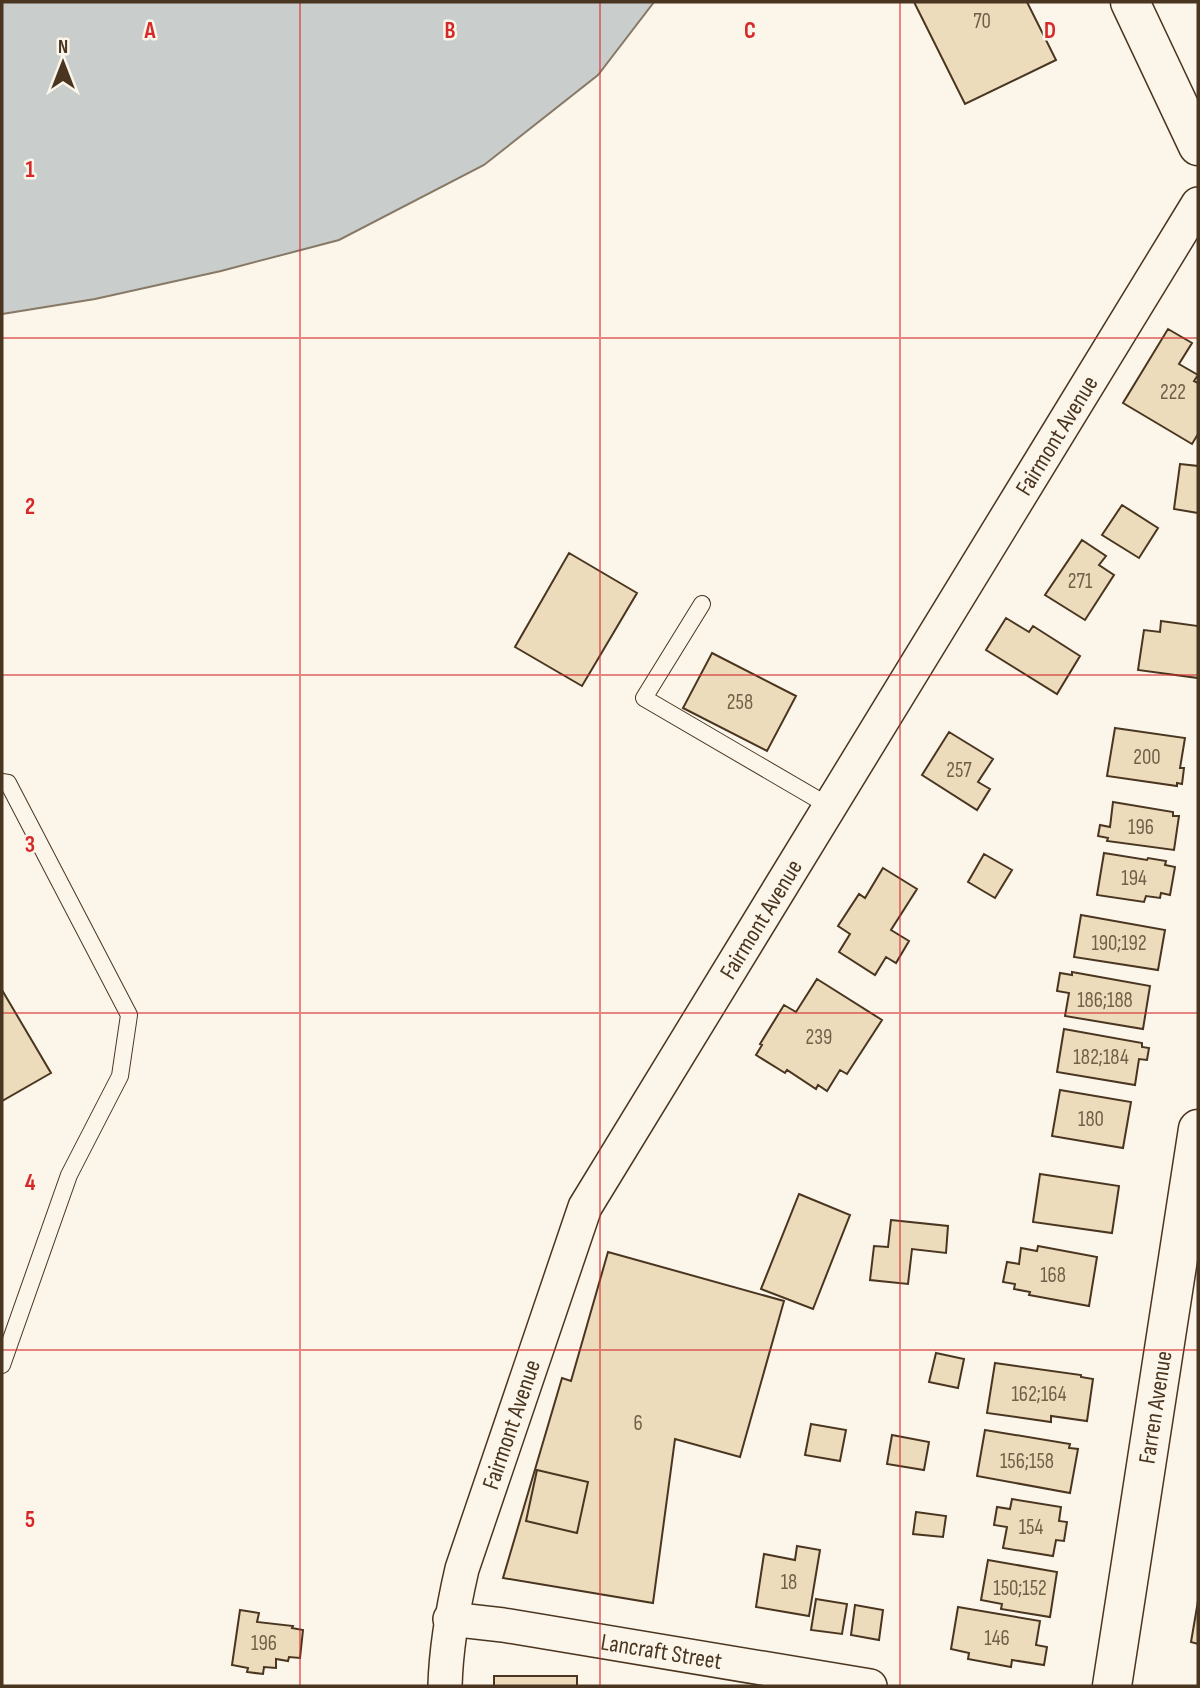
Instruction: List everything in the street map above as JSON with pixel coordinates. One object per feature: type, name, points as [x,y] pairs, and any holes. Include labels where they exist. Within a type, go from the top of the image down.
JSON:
[{"type":"main road","points":[[1130,2],[1198,146]]},
{"type":"main road","name":"Farren Avenue","points":[[1112,1686],[1198,1129]]},
{"type":"street","name":"Fairmont Avenue","points":[[445,1686],[450,1619],[462,1569],[585,1207],[1198,204]]},
{"type":"street","name":"Lancraft Street","points":[[450,1619],[870,1686]]},
{"type":"lane","points":[[702,604],[644,698],[829,807]]},
{"type":"lane","points":[[2,782],[8,783],[129,1015],[120,1076],[69,1175],[2,1365]]},
{"type":"shaded area","points":[[2,2],[654,2],[598,75],[484,165],[339,240],[221,271],[95,299],[2,314]]},
{"type":"building","points":[[914,2],[1027,2],[1056,60],[965,104]]},
{"type":"building","points":[[1168,329],[1192,343],[1179,364],[1198,375],[1194,381],[1198,383],[1198,434],[1192,444],[1123,403]]},
{"type":"building","points":[[1180,464],[1198,466],[1198,513],[1174,509]]},
{"type":"building","points":[[1122,505],[1158,528],[1139,558],[1102,535]]},
{"type":"building","points":[[1082,540],[1106,556],[1099,565],[1114,575],[1085,620],[1045,595]]},
{"type":"building","points":[[569,553],[637,593],[582,686],[515,647]]},
{"type":"building","points":[[1006,618],[1029,632],[1033,626],[1080,656],[1057,694],[986,650]]},
{"type":"building","points":[[1161,621],[1198,626],[1198,678],[1138,670],[1144,630],[1160,632]]},
{"type":"building","points":[[712,653],[796,696],[767,751],[683,708]]},
{"type":"building","points":[[1115,728],[1185,738],[1180,768],[1184,768],[1182,784],[1177,783],[1177,786],[1107,776]]},
{"type":"building","points":[[949,732],[993,759],[978,782],[990,789],[977,810],[922,775]]},
{"type":"building","points":[[1113,802],[1173,812],[1173,816],[1179,816],[1174,850],[1107,841],[1108,838],[1098,836],[1100,825],[1110,827]]},
{"type":"building","points":[[1104,853],[1166,861],[1165,865],[1175,867],[1170,895],[1161,893],[1160,898],[1146,896],[1144,902],[1097,895]]},
{"type":"building","points":[[984,854],[1012,870],[995,898],[968,882]]},
{"type":"building","points":[[883,868],[917,889],[891,930],[909,941],[896,963],[886,957],[875,975],[839,952],[850,934],[838,926],[859,894],[865,898]]},
{"type":"building","points":[[1081,915],[1165,930],[1158,970],[1074,957]]},
{"type":"building","points":[[1072,972],[1150,986],[1143,1029],[1065,1016],[1069,993],[1057,991],[1060,973],[1072,975]]},
{"type":"building","points":[[817,979],[882,1020],[847,1074],[840,1070],[827,1091],[818,1085],[816,1089],[787,1070],[785,1073],[756,1055],[784,1005],[796,1012]]},
{"type":"building","points":[[2,990],[51,1073],[2,1101]]},
{"type":"building","points":[[1064,1029],[1142,1043],[1142,1047],[1149,1048],[1147,1060],[1139,1059],[1135,1085],[1057,1072]]},
{"type":"building","points":[[1060,1090],[1131,1102],[1123,1148],[1052,1136]]},
{"type":"building","points":[[1040,1174],[1119,1186],[1112,1233],[1033,1222]]},
{"type":"building","points":[[799,1194],[850,1215],[813,1309],[761,1289]]},
{"type":"building","points":[[891,1220],[948,1226],[946,1253],[912,1249],[908,1284],[870,1280],[874,1246],[888,1247]]},
{"type":"building","points":[[1038,1246],[1097,1257],[1089,1306],[1029,1295],[1030,1292],[1014,1289],[1015,1284],[1003,1282],[1007,1262],[1019,1264],[1021,1248],[1037,1251]]},
{"type":"building","points":[[608,1252],[784,1301],[740,1457],[675,1439],[653,1603],[503,1578],[562,1378],[571,1381]]},
{"type":"building","points":[[936,1353],[964,1359],[958,1388],[929,1382]]},
{"type":"building","points":[[995,1363],[1093,1379],[1087,1421],[1051,1416],[1051,1422],[987,1413]]},
{"type":"building","points":[[811,1424],[846,1430],[840,1461],[805,1455]]},
{"type":"building","points":[[985,1430],[1070,1444],[1069,1448],[1078,1449],[1070,1493],[977,1476]]},
{"type":"building","points":[[892,1435],[929,1442],[924,1470],[887,1464]]},
{"type":"building","points":[[537,1470],[588,1482],[577,1533],[526,1521]]},
{"type":"building","points":[[1012,1499],[1061,1507],[1059,1521],[1067,1522],[1064,1541],[1056,1540],[1053,1556],[1003,1548],[1007,1527],[994,1525],[997,1507],[1010,1509]]},
{"type":"building","points":[[916,1512],[946,1516],[943,1537],[913,1534]]},
{"type":"building","points":[[797,1546],[820,1550],[809,1616],[756,1607],[764,1554],[795,1560]]},
{"type":"building","points":[[988,1560],[1057,1572],[1050,1617],[1001,1609],[1002,1604],[981,1600]]},
{"type":"building","points":[[816,1599],[847,1604],[842,1634],[811,1630]]},
{"type":"building","points":[[1198,1601],[1198,1644],[1191,1642]]},
{"type":"building","points":[[855,1605],[883,1610],[879,1640],[851,1635]]},
{"type":"building","points":[[958,1607],[1040,1621],[1036,1645],[1047,1647],[1044,1665],[1012,1660],[1011,1667],[968,1659],[969,1653],[951,1649]]},
{"type":"building","points":[[240,1610],[259,1613],[257,1622],[293,1626],[292,1628],[303,1630],[300,1658],[289,1657],[288,1661],[276,1659],[276,1668],[264,1667],[263,1674],[247,1672],[248,1668],[232,1665]]},
{"type":"building","points":[[494,1676],[577,1676],[577,1686],[494,1686]]}]
